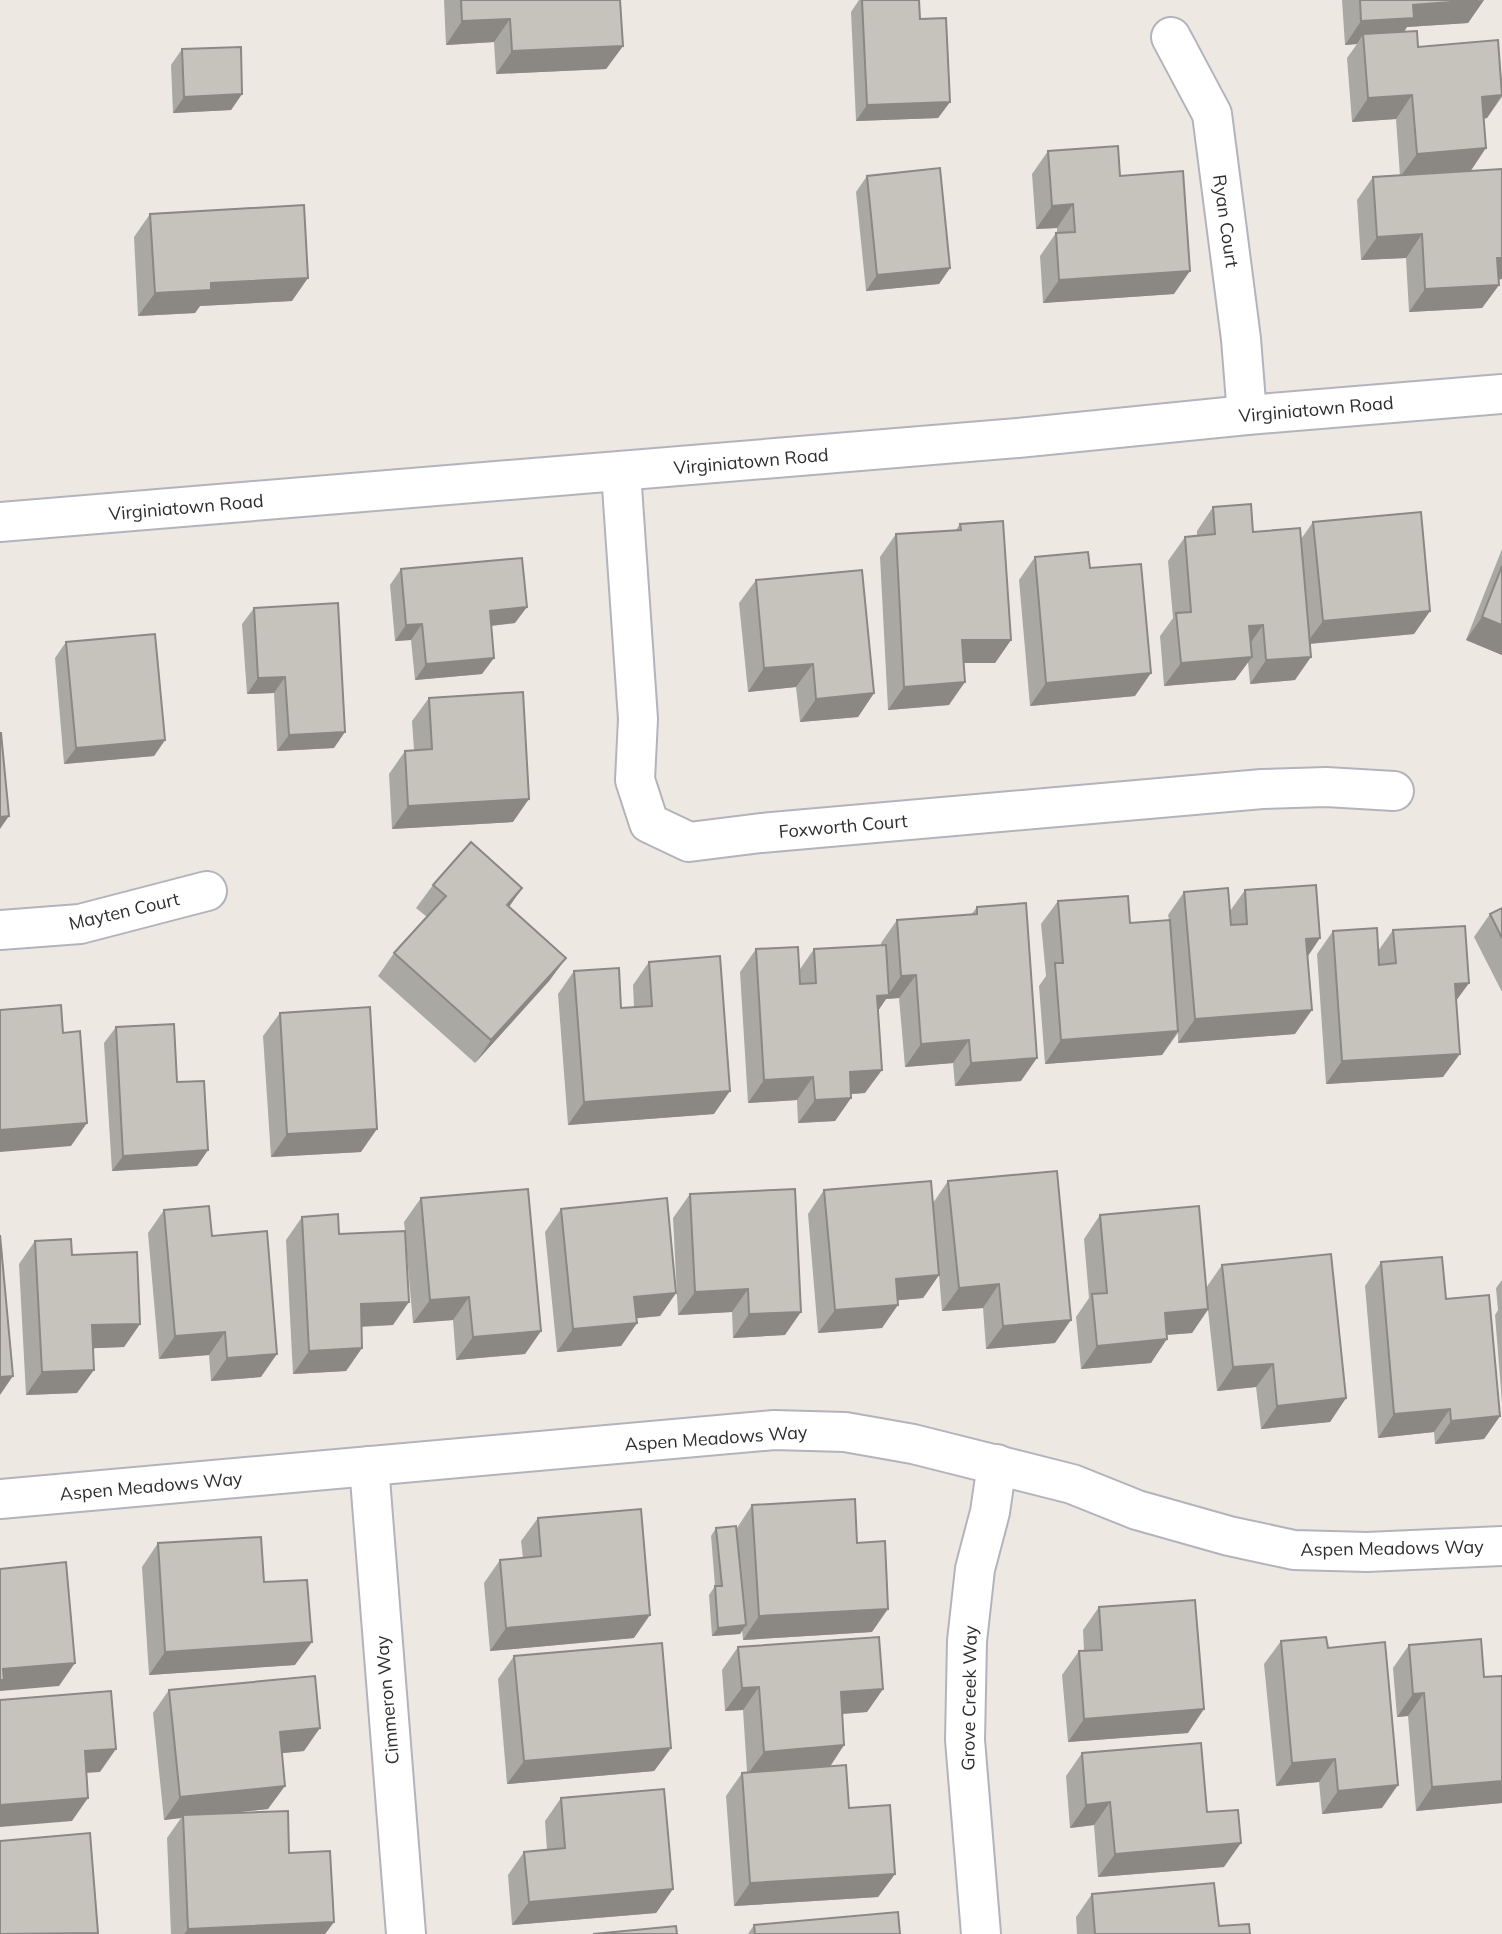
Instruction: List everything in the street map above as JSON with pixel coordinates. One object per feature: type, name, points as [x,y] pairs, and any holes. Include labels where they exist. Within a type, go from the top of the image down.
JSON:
[{"type":"street","name":"Ryan Court","points":[[1171,37],[1212,114],[1241,339],[1247,415]]},
{"type":"street","name":"Virginiatown Road","points":[[0,522],[621,472],[1502,394]]},
{"type":"street","name":"Foxworth Court","points":[[621,472],[638,719],[635,780],[649,823],[690,842],[761,833],[1262,789],[1326,787],[1394,791]]},
{"type":"street","name":"Mayten Court","points":[[0,930],[80,924],[207,891]]},
{"type":"street","name":"Aspen Meadows Way","points":[[0,1499],[774,1430],[845,1432],[914,1444],[997,1464],[1072,1484],[1137,1510],[1229,1536],[1294,1550],[1380,1551],[1502,1546]]},
{"type":"street","name":"Grove Creek Way","points":[[981,1934],[965,1740],[967,1641],[975,1569],[990,1512],[997,1464]]},
{"type":"street","name":"Cimmeron Way","points":[[369,1466],[405,1934]]},
{"type":"building","points":[[461,0],[620,0],[623,46],[512,51],[510,19],[462,21]]},
{"type":"building","points":[[862,0],[919,0],[920,19],[946,18],[950,102],[867,105]]},
{"type":"building","points":[[1360,0],[1478,0],[1413,5],[1414,18],[1361,21]]},
{"type":"building","points":[[1417,31],[1418,47],[1498,40],[1502,95],[1482,97],[1486,148],[1417,154],[1412,95],[1368,98],[1363,34]]},
{"type":"building","points":[[241,47],[242,94],[184,97],[182,49]]},
{"type":"building","points":[[1118,146],[1120,176],[1183,171],[1190,271],[1059,280],[1056,233],[1075,232],[1073,204],[1052,206],[1048,151]]},
{"type":"building","points":[[940,168],[950,268],[877,275],[867,176]]},
{"type":"building","points":[[1502,169],[1502,258],[1497,258],[1499,285],[1425,289],[1422,234],[1377,237],[1373,177]]},
{"type":"building","points":[[304,205],[308,278],[211,283],[211,290],[155,293],[150,214]]},
{"type":"building","points":[[1251,504],[1253,532],[1300,528],[1311,657],[1266,660],[1263,625],[1249,626],[1252,657],[1181,663],[1176,613],[1191,612],[1185,537],[1215,534],[1213,507]]},
{"type":"building","points":[[1421,512],[1430,611],[1323,621],[1313,522]]},
{"type":"building","points":[[1003,521],[1011,640],[962,640],[965,682],[904,687],[896,534],[961,530],[960,524]]},
{"type":"building","points":[[1088,552],[1090,568],[1141,564],[1151,673],[1046,683],[1035,557]]},
{"type":"building","points":[[522,558],[527,607],[490,611],[494,658],[426,664],[422,624],[406,625],[401,569]]},
{"type":"building","points":[[1502,566],[1502,625],[1482,617]]},
{"type":"building","points":[[862,570],[874,693],[816,699],[813,664],[764,668],[756,580]]},
{"type":"building","points":[[338,603],[345,732],[289,735],[285,677],[258,678],[254,608]]},
{"type":"building","points":[[155,634],[165,740],[76,748],[66,642]]},
{"type":"building","points":[[523,692],[529,799],[408,806],[405,751],[432,749],[429,698]]},
{"type":"building","points":[[0,733],[9,816],[0,817]]},
{"type":"building","points":[[471,842],[522,888],[507,905],[566,958],[491,1040],[394,953],[446,896],[433,885]]},
{"type":"building","points":[[1316,885],[1320,938],[1306,939],[1312,1010],[1195,1019],[1184,892],[1228,888],[1231,925],[1247,924],[1245,890]]},
{"type":"building","points":[[1128,896],[1130,923],[1170,920],[1178,1031],[1061,1040],[1055,963],[1063,963],[1058,901]]},
{"type":"building","points":[[1026,903],[1037,1058],[971,1063],[969,1040],[921,1044],[916,975],[901,976],[897,920],[977,914],[977,907]]},
{"type":"building","points":[[1502,908],[1502,938],[1490,914]]},
{"type":"building","points":[[1465,926],[1469,983],[1455,984],[1460,1054],[1342,1061],[1333,931],[1377,928],[1379,965],[1396,963],[1393,930]]},
{"type":"building","points":[[886,945],[889,995],[877,996],[882,1070],[850,1072],[851,1098],[815,1100],[813,1077],[764,1080],[756,949],[798,947],[800,984],[816,983],[814,949]]},
{"type":"building","points":[[720,956],[730,1091],[584,1102],[574,971],[619,968],[621,1008],[652,1006],[649,962]]},
{"type":"building","points":[[61,1005],[63,1033],[80,1031],[87,1123],[0,1130],[0,1010]]},
{"type":"building","points":[[370,1007],[377,1129],[287,1134],[280,1013]]},
{"type":"building","points":[[174,1024],[177,1082],[204,1081],[208,1150],[123,1156],[116,1027]]},
{"type":"building","points":[[1057,1171],[1071,1320],[1003,1326],[999,1284],[959,1288],[948,1181]]},
{"type":"building","points":[[931,1181],[939,1275],[896,1279],[898,1305],[835,1310],[824,1190]]},
{"type":"building","points":[[528,1189],[541,1331],[473,1337],[469,1297],[430,1300],[421,1198]]},
{"type":"building","points":[[795,1189],[801,1312],[749,1314],[748,1289],[695,1292],[690,1194]]},
{"type":"building","points":[[667,1198],[676,1293],[634,1297],[637,1323],[573,1329],[561,1209]]},
{"type":"building","points":[[209,1206],[212,1236],[267,1231],[277,1354],[227,1358],[225,1332],[175,1336],[164,1210]]},
{"type":"building","points":[[1199,1206],[1208,1309],[1165,1313],[1167,1339],[1097,1346],[1092,1294],[1107,1293],[1100,1215]]},
{"type":"building","points":[[338,1214],[339,1234],[405,1231],[409,1302],[361,1304],[362,1348],[309,1351],[302,1217]]},
{"type":"building","points":[[0,1235],[13,1376],[0,1377]]},
{"type":"building","points":[[71,1239],[72,1255],[137,1252],[140,1324],[92,1325],[94,1370],[42,1372],[35,1241]]},
{"type":"building","points":[[1331,1254],[1346,1398],[1277,1406],[1273,1364],[1233,1367],[1222,1265]]},
{"type":"building","points":[[1442,1257],[1446,1299],[1489,1295],[1500,1416],[1451,1421],[1450,1409],[1394,1414],[1381,1262]]},
{"type":"building","points":[[855,1499],[857,1543],[885,1541],[888,1609],[759,1616],[752,1505]]},
{"type":"building","points":[[641,1509],[650,1615],[506,1628],[500,1560],[541,1556],[538,1518]]},
{"type":"building","points":[[736,1526],[746,1625],[718,1628],[715,1586],[722,1586],[716,1528]]},
{"type":"building","points":[[261,1537],[264,1582],[307,1580],[312,1642],[165,1652],[158,1543]]},
{"type":"building","points":[[66,1562],[75,1663],[3,1669],[4,1680],[0,1680],[0,1569]]},
{"type":"building","points":[[1195,1600],[1204,1709],[1084,1719],[1079,1651],[1102,1650],[1099,1607]]},
{"type":"building","points":[[879,1637],[883,1689],[841,1692],[844,1745],[764,1752],[759,1687],[742,1688],[738,1647]]},
{"type":"building","points":[[1326,1637],[1328,1648],[1385,1642],[1398,1785],[1338,1791],[1335,1759],[1292,1763],[1281,1641]]},
{"type":"building","points":[[1481,1639],[1484,1677],[1502,1676],[1502,1781],[1432,1787],[1424,1693],[1413,1694],[1409,1645]]},
{"type":"building","points":[[662,1643],[671,1748],[524,1761],[514,1656]]},
{"type":"building","points":[[315,1676],[320,1728],[280,1732],[285,1786],[180,1797],[169,1690]]},
{"type":"building","points":[[111,1691],[116,1749],[85,1751],[88,1798],[0,1805],[0,1700]]},
{"type":"building","points":[[1201,1743],[1207,1812],[1238,1810],[1241,1843],[1115,1854],[1110,1802],[1086,1805],[1082,1753]]},
{"type":"building","points":[[846,1765],[849,1808],[890,1805],[895,1874],[750,1883],[742,1773]]},
{"type":"building","points":[[664,1789],[673,1889],[529,1902],[524,1852],[565,1848],[561,1798]]},
{"type":"building","points":[[288,1811],[289,1853],[330,1851],[334,1922],[188,1929],[183,1815]]},
{"type":"building","points":[[90,1833],[98,1933],[0,1934],[0,1841]]},
{"type":"building","points":[[1214,1883],[1219,1926],[1249,1924],[1250,1934],[1095,1934],[1092,1894]]},
{"type":"building","points":[[898,1912],[900,1934],[755,1934],[754,1925]]},
{"type":"building","points":[[676,1926],[677,1934],[593,1934]]}]
